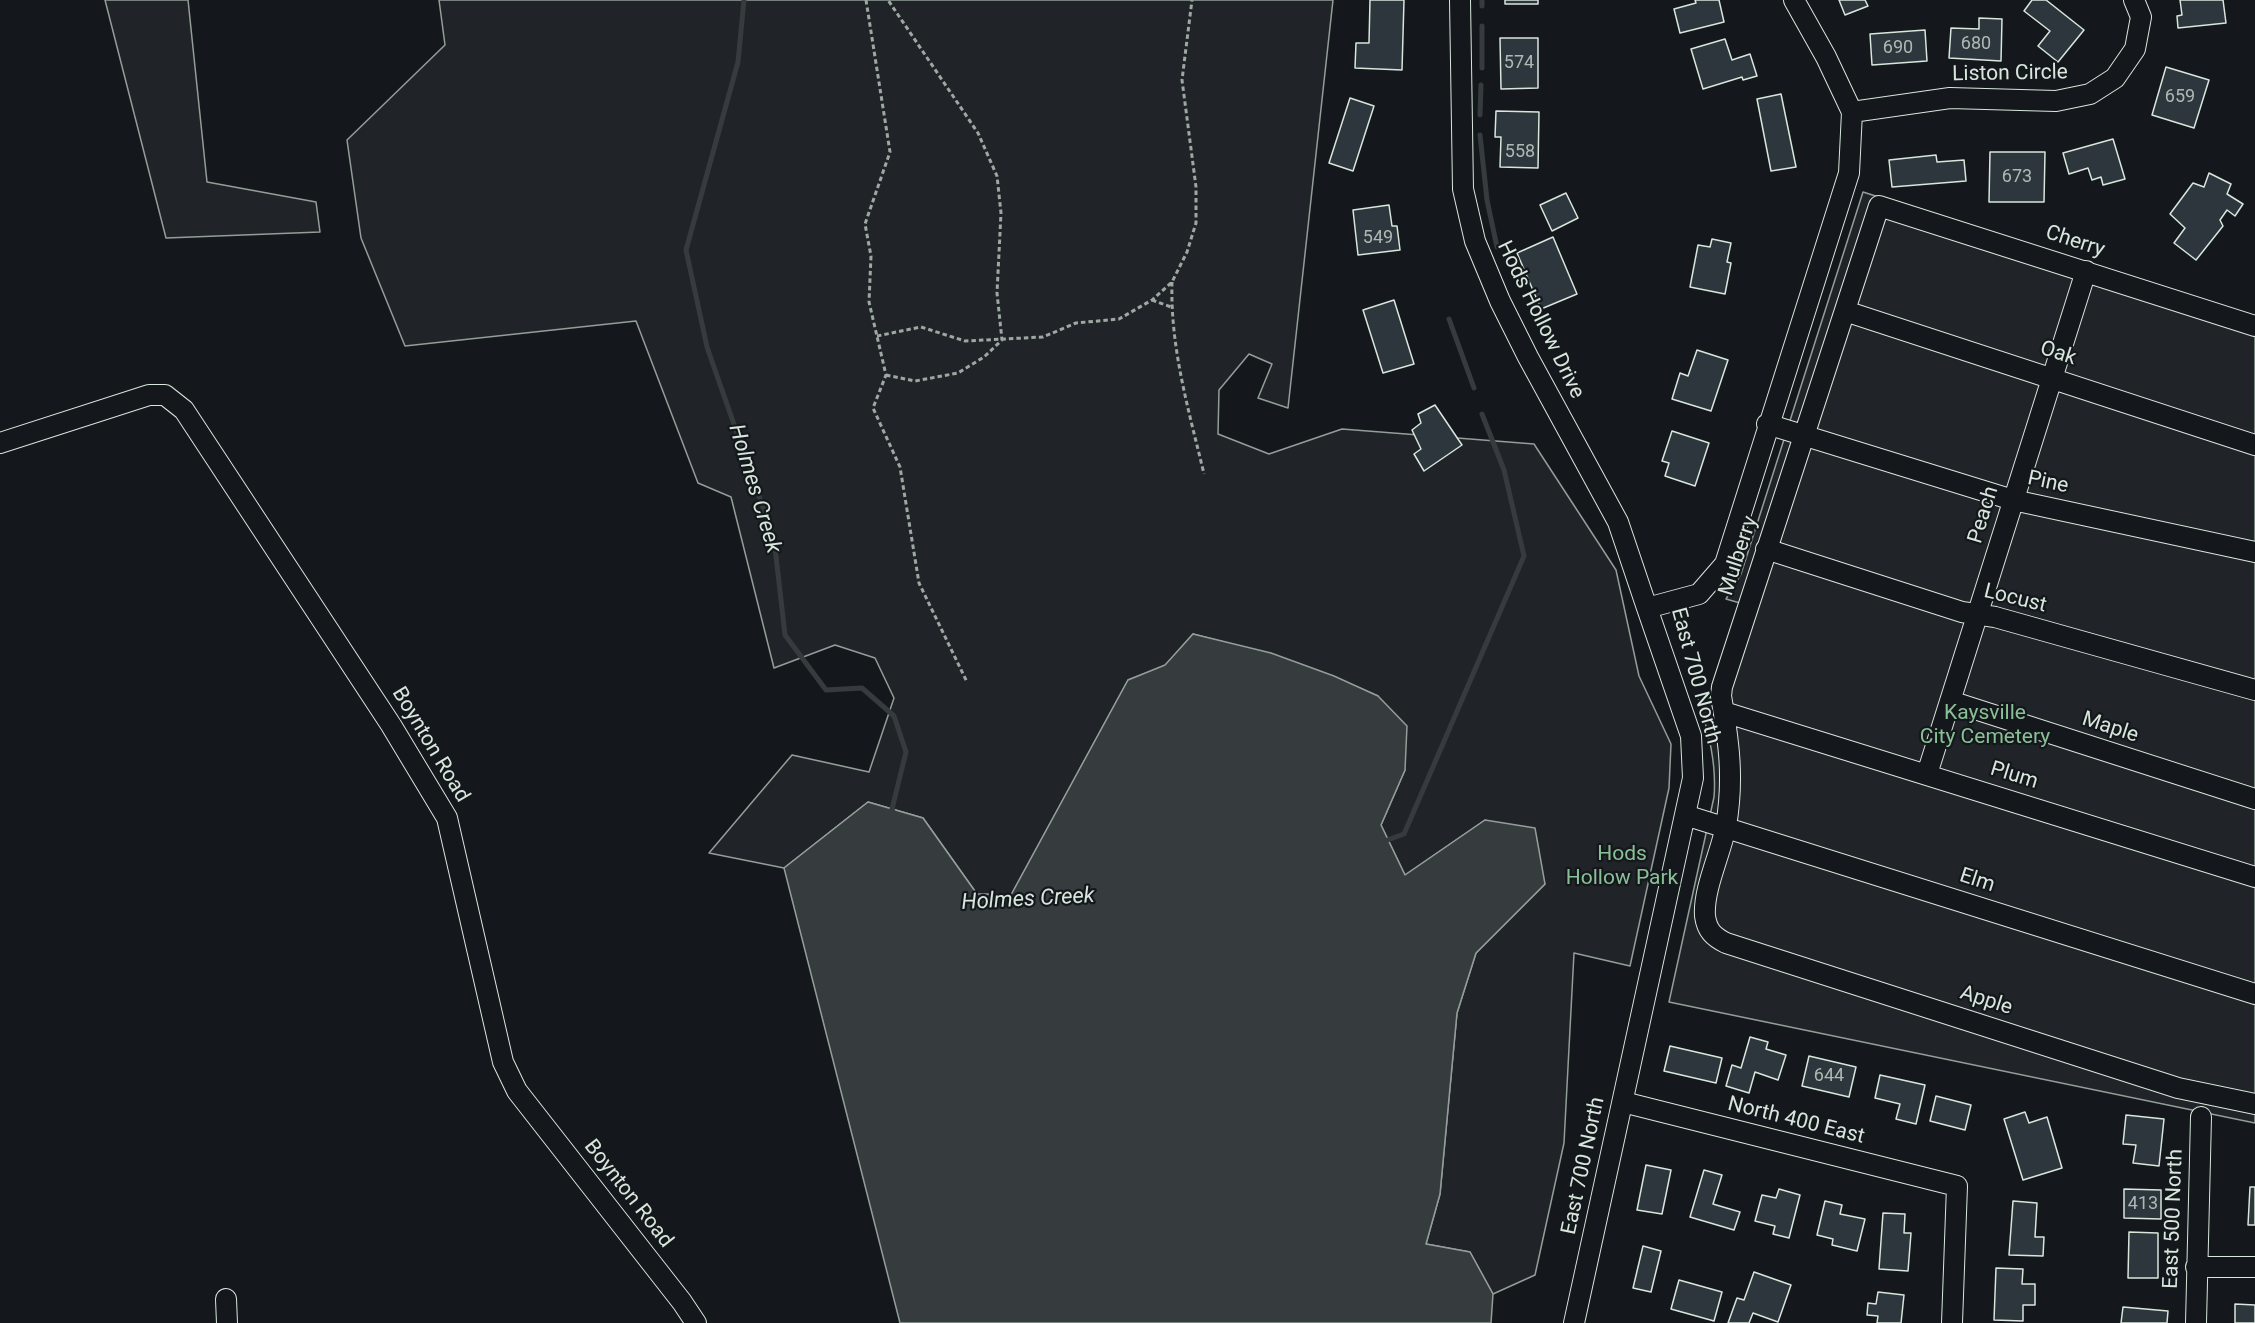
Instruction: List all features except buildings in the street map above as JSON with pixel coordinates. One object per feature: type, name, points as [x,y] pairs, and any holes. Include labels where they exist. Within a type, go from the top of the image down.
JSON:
[{"type":"street","name":"Hods Hollow Drive","points":[[1460,0],[1463,189],[1475,241],[1523,348],[1618,522],[1647,608]]},
{"type":"street","name":"East 700 North","points":[[1574,1323],[1693,778],[1691,736],[1647,608],[1700,594],[1725,564],[1767,424],[1849,173],[1852,112],[1826,57],[1794,0]]},
{"type":"street","name":"Liston Circle","points":[[1852,112],[1950,98],[2056,101],[2090,94],[2115,78],[2134,49],[2141,17],[2134,0]]},
{"type":"street","name":"Cherry","points":[[1879,206],[2255,326]]},
{"type":"street","name":"Mulberry","points":[[1708,929],[1705,905],[1726,826],[1732,760],[1722,687],[1879,206]]},
{"type":"street","name":"Peach","points":[[1927,774],[2086,271]]},
{"type":"street","name":"Oak","points":[[1845,311],[2255,445]]},
{"type":"street","name":"Boynton Road","points":[[0,443],[149,395],[165,395],[184,410],[391,725],[447,818],[500,1039],[503,1062],[517,1091],[696,1323]]},
{"type":"street","name":"Pine","points":[[1767,424],[2013,500],[2255,552]]},
{"type":"street","name":"Locust","points":[[1766,549],[1962,612],[1978,613],[2255,690]]},
{"type":"street","name":"Maple","points":[[1950,701],[2255,799]]},
{"type":"street","name":"Plum","points":[[1724,712],[2255,877]]},
{"type":"street","name":"Elm","points":[[1685,815],[2255,994]]},
{"type":"street","name":"Apple","points":[[1708,929],[1721,940],[1749,950],[2178,1088],[2255,1104]]},
{"type":"street","name":"North 400 East","points":[[1623,1102],[1957,1186],[1952,1323]]},
{"type":"street","name":"East 500 North","points":[[2196,1323],[2201,1117]]},
{"type":"street","points":[[2196,1267],[2255,1267]]},
{"type":"street","points":[[226,1299],[227,1323]]},
{"type":"path","points":[[866,0],[890,152],[866,224],[872,256],[869,302],[886,375],[873,408],[900,467],[919,583],[967,682]]},
{"type":"path","points":[[888,0],[978,134],[997,176],[1001,213],[997,293],[1002,340]]},
{"type":"path","points":[[1192,0],[1182,80],[1196,187],[1196,223],[1172,282],[1171,308],[1183,398],[1204,474]]},
{"type":"path","points":[[877,336],[921,327],[965,340],[1043,337],[1076,323],[1119,319],[1152,300],[1172,282]]},
{"type":"path","points":[[1152,300],[1171,308]]},
{"type":"path","points":[[886,375],[915,381],[958,373],[984,357],[1002,340]]},
{"type":"green space","points":[[105,0],[188,0],[207,182],[316,202],[320,232],[166,238]]},
{"type":"green space","name":"Hods Hollow Park","points":[[439,0],[1333,0],[1288,408],[1258,398],[1272,364],[1249,354],[1219,390],[1218,434],[1269,454],[1342,429],[1534,444],[1616,570],[1639,676],[1671,744],[1669,788],[1630,966],[1574,953],[1564,1143],[1535,1275],[1493,1294],[1470,1252],[1426,1244],[1440,1194],[1457,1013],[1476,953],[1545,884],[1485,820],[1405,875],[1381,825],[1405,770],[1378,696],[1287,661],[1193,634],[1165,666],[1128,680],[1011,895],[977,894],[923,818],[868,802],[784,868],[709,853],[792,755],[869,772],[894,698],[875,658],[835,645],[774,668],[731,497],[698,483],[636,321],[405,346],[361,238],[347,140],[445,45]]},
{"type":"green space","name":"Kaysville City Cemetery","points":[[1863,192],[2255,317],[2255,1123],[1669,1002],[1714,797],[1713,757],[1697,694],[1710,698],[1740,603],[1726,599],[1741,574]]},
{"type":"water","points":[[1193,634],[1271,653],[1334,676],[1378,696],[1407,726],[1405,770],[1381,825],[1405,875],[1485,820],[1535,828],[1545,884],[1476,953],[1457,1013],[1440,1194],[1426,1244],[1470,1252],[1493,1294],[1491,1323],[900,1323],[784,868],[868,802],[923,818],[977,894],[1011,895],[1128,680],[1165,665]]},
{"type":"waterway","name":"Holmes Creek","points":[[744,0],[738,62],[686,250],[707,347],[774,539],[785,635],[826,690],[862,688],[894,716],[906,752],[892,809],[894,815]]},
{"type":"waterway","points":[[1482,0],[1482,6]]},
{"type":"waterway","points":[[1482,26],[1482,68]]},
{"type":"waterway","points":[[1480,115],[1481,85]]},
{"type":"waterway","points":[[1480,135],[1487,200],[1497,247]]},
{"type":"waterway","points":[[1449,319],[1474,388]]},
{"type":"waterway","points":[[1382,842],[1404,834],[1524,556],[1504,470],[1482,414]]}]
